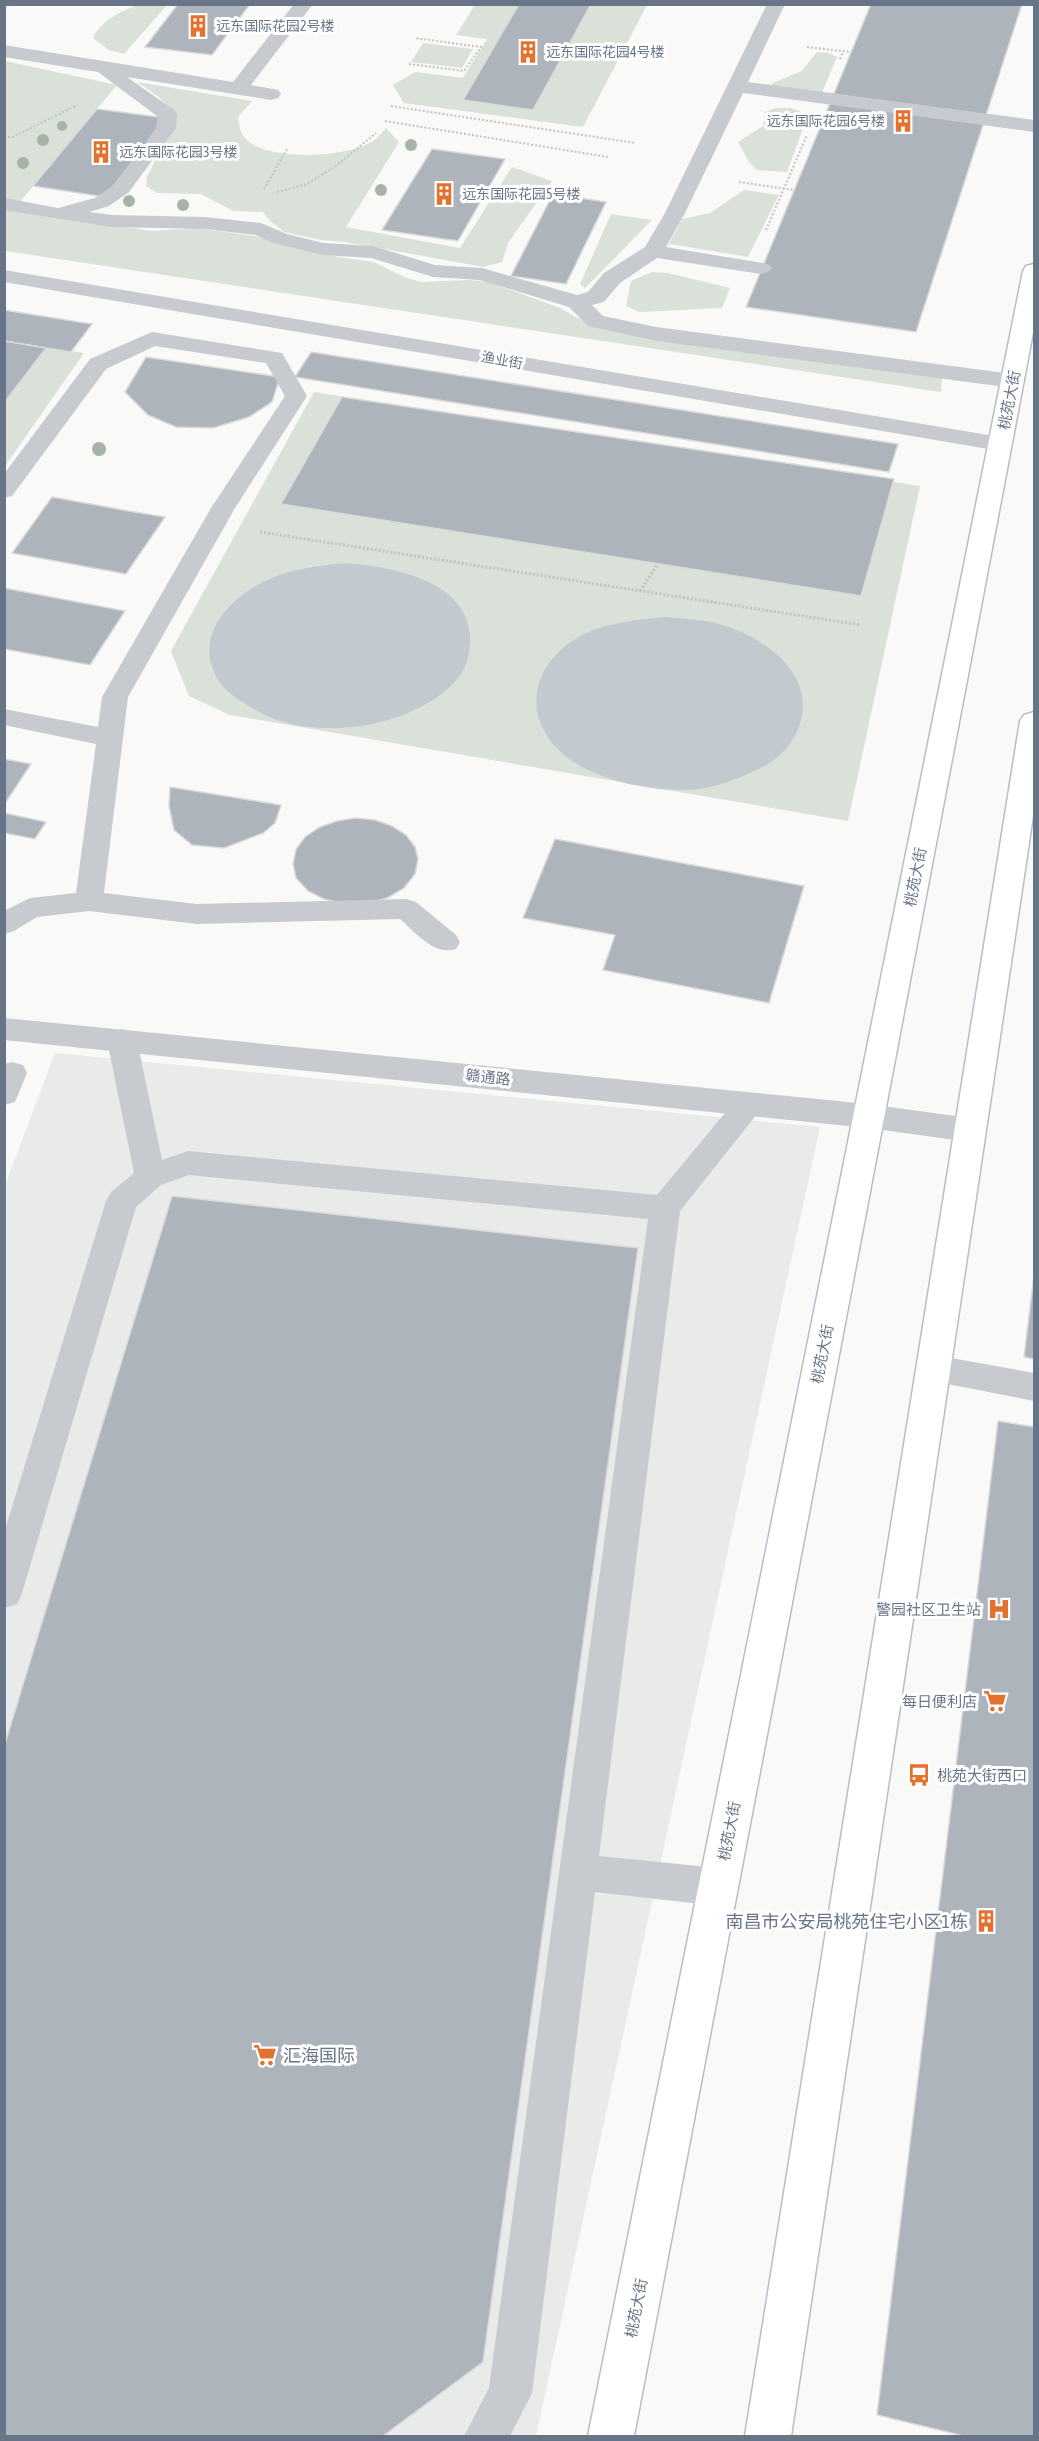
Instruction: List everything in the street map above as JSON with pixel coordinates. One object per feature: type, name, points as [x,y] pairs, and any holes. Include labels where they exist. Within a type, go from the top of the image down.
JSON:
[{"type":"main road","name":"桃苑大街","points":[[611,2436],[1035,271]]},
{"type":"main road","points":[[768,2436],[1035,721]]},
{"type":"street","name":"赣通路","points":[[4,1029],[868,1116],[970,1130]]},
{"type":"lane","points":[[238,89],[304,4]]},
{"type":"lane","points":[[577,302],[596,297],[612,278],[653,251],[675,213],[776,4]]},
{"type":"lane","points":[[4,51],[271,94]]},
{"type":"lane","points":[[57,214],[102,202],[122,188],[166,128],[167,114],[102,67]]},
{"type":"lane","points":[[737,86],[1035,126]]},
{"type":"lane","points":[[4,204],[112,221],[205,223],[261,230],[280,239],[323,249],[373,252],[433,271],[482,274],[577,302],[596,321],[656,334],[1013,381]]},
{"type":"lane","points":[[653,251],[756,267]]},
{"type":"lane","name":"渔业街","points":[[4,276],[1000,444]]},
{"type":"lane","points":[[6,486],[98,364],[152,339],[274,358],[296,396],[213,525],[115,697],[89,901]]},
{"type":"lane","points":[[4,717],[110,738]]},
{"type":"lane","points":[[4,924],[30,908],[89,901],[197,914],[406,909],[446,942]]},
{"type":"lane","points":[[122,1040],[150,1177]]},
{"type":"lane","points":[[486,2436],[510,2393],[664,1208],[750,1104]]},
{"type":"lane","points":[[4,1593],[122,1201],[150,1177],[188,1163],[664,1208]]},
{"type":"lane","points":[[934,1369],[1035,1387]]},
{"type":"lane","points":[[577,1872],[718,1887]]},
{"type":"path","points":[[409,64],[464,71],[481,47],[415,38]]},
{"type":"path","points":[[807,47],[851,52]]},
{"type":"path","points":[[756,267],[784,189],[843,51]]},
{"type":"path","points":[[4,137],[13,137],[95,96],[139,93]]},
{"type":"path","points":[[392,106],[635,143]]},
{"type":"path","points":[[386,121],[608,157]]},
{"type":"path","points":[[268,195],[307,184],[336,166],[376,133]]},
{"type":"path","points":[[739,182],[794,190]]},
{"type":"path","points":[[213,525],[861,625]]},
{"type":"path","points":[[640,591],[658,564]]},
{"type":"shaded area","points":[[137,5],[167,5],[124,54],[109,50],[93,38],[107,21]]},
{"type":"shaded area","points":[[475,5],[647,5],[583,127],[404,103],[393,85],[415,72],[463,78],[487,39],[456,35]]},
{"type":"shaded area","points":[[423,43],[473,49],[462,68],[411,62]]},
{"type":"shaded area","points":[[817,52],[837,57],[821,95],[767,88],[775,82],[802,71]]},
{"type":"shaded area","points":[[5,61],[117,85],[19,203],[5,199]]},
{"type":"shaded area","points":[[137,82],[252,101],[238,117],[241,131],[245,138],[256,146],[270,151],[308,155],[345,151],[373,141],[386,128],[399,142],[346,227],[460,248],[512,167],[552,181],[508,243],[502,262],[483,267],[284,232],[263,212],[233,211],[201,194],[157,193],[146,186],[147,177],[175,121],[165,103]]},
{"type":"shaded area","points":[[776,108],[792,108],[808,115],[787,172],[757,170],[749,162],[738,142],[763,126],[765,112]]},
{"type":"shaded area","points":[[744,190],[779,195],[748,257],[669,244],[682,219],[710,213]]},
{"type":"shaded area","points":[[5,208],[152,231],[196,228],[255,236],[338,257],[374,262],[404,277],[421,282],[469,280],[489,282],[560,308],[587,323],[649,340],[942,378],[941,392],[5,251]]},
{"type":"shaded area","points":[[611,214],[652,220],[585,288],[580,284]]},
{"type":"shaded area","points":[[652,272],[668,273],[730,288],[722,308],[639,312],[626,306],[631,281]]},
{"type":"shaded area","points":[[5,341],[84,353],[5,466]]},
{"type":"shaded area","points":[[314,392],[920,486],[848,821],[230,715],[189,696],[171,651]]},
{"type":"shaded area","points":[[346,563],[383,568],[423,579],[440,588],[455,600],[465,615],[470,634],[468,656],[459,677],[441,694],[419,708],[366,725],[338,728],[310,727],[284,722],[261,713],[230,693],[216,676],[210,661],[213,632],[229,607],[254,587],[276,576],[306,568]]},
{"type":"shaded area","points":[[664,617],[705,621],[741,632],[759,641],[789,667],[798,683],[803,701],[801,720],[796,734],[784,751],[766,765],[742,777],[707,788],[679,790],[658,789],[614,780],[574,762],[558,749],[546,734],[539,719],[536,704],[537,690],[549,663],[570,642],[594,630],[623,622]]},
{"type":"shaded area","name":"汇海国际","points":[[55,1053],[820,1127],[536,2436],[5,2436],[4,1188]]},
{"type":"building","name":"远东国际花园2号楼","points":[[178,4],[250,4],[212,55],[145,47]]},
{"type":"building","name":"远东国际花园4号楼","points":[[519,4],[591,4],[533,110],[463,100]]},
{"type":"building","name":"远东国际花园6号楼","points":[[871,4],[1022,4],[916,332],[746,307]]},
{"type":"building","name":"远东国际花园3号楼","points":[[97,109],[166,118],[105,197],[33,186]]},
{"type":"building","name":"远东国际花园5号楼","points":[[432,149],[505,159],[458,241],[382,230]]},
{"type":"building","points":[[553,194],[606,202],[566,284],[511,276]]},
{"type":"building","points":[[4,310],[92,324],[71,352],[4,341]]},
{"type":"building","points":[[4,341],[46,348],[4,403]]},
{"type":"building","points":[[311,352],[898,444],[889,472],[295,377]]},
{"type":"building","points":[[146,357],[280,377],[272,402],[249,417],[213,428],[176,427],[148,415],[125,392]]},
{"type":"building","points":[[342,397],[894,479],[861,596],[281,504]]},
{"type":"building","points":[[52,497],[165,517],[126,574],[12,553]]},
{"type":"building","points":[[4,588],[125,611],[90,665],[4,649]]},
{"type":"building","points":[[4,759],[31,764],[4,805]]},
{"type":"building","points":[[170,787],[281,805],[275,823],[263,833],[224,848],[192,845],[174,830],[169,806]]},
{"type":"building","points":[[4,813],[46,822],[35,839],[4,833]]},
{"type":"building","points":[[356,818],[375,820],[392,826],[406,835],[415,847],[418,859],[415,874],[404,888],[387,898],[366,904],[345,904],[324,899],[308,891],[296,878],[293,864],[296,849],[305,837],[320,827]]},
{"type":"building","points":[[555,839],[804,886],[769,1003],[603,970],[615,935],[523,918]]},
{"type":"building","name":"汇海国际","points":[[172,1196],[638,1248],[483,2362],[383,2436],[4,2436],[4,1747]]},
{"type":"building","points":[[1034,1275],[1034,1359],[1024,1357]]},
{"type":"building","name":"南昌市公安局桃苑住宅小区1栋","points":[[998,1421],[1034,1427],[1034,2436],[964,2436],[877,2415]]},
{"type":"place","name":"远东国际花园2号楼","points":[[198,26]]},
{"type":"place","name":"远东国际花园4号楼","points":[[528,52]]},
{"type":"place","name":"远东国际花园6号楼","points":[[903,121]]},
{"type":"place","name":"远东国际花园3号楼","points":[[101,152]]},
{"type":"place","name":"远东国际花园5号楼","points":[[444,194]]},
{"type":"place","name":"警园社区卫生站","points":[[999,1609]]},
{"type":"place","name":"每日便利店","points":[[995,1701]]},
{"type":"place","name":"桃苑大街西口","points":[[919,1775]]},
{"type":"place","name":"南昌市公安局桃苑住宅小区1栋","points":[[986,1921]]},
{"type":"place","name":"汇海国际","points":[[265,2055]]}]
